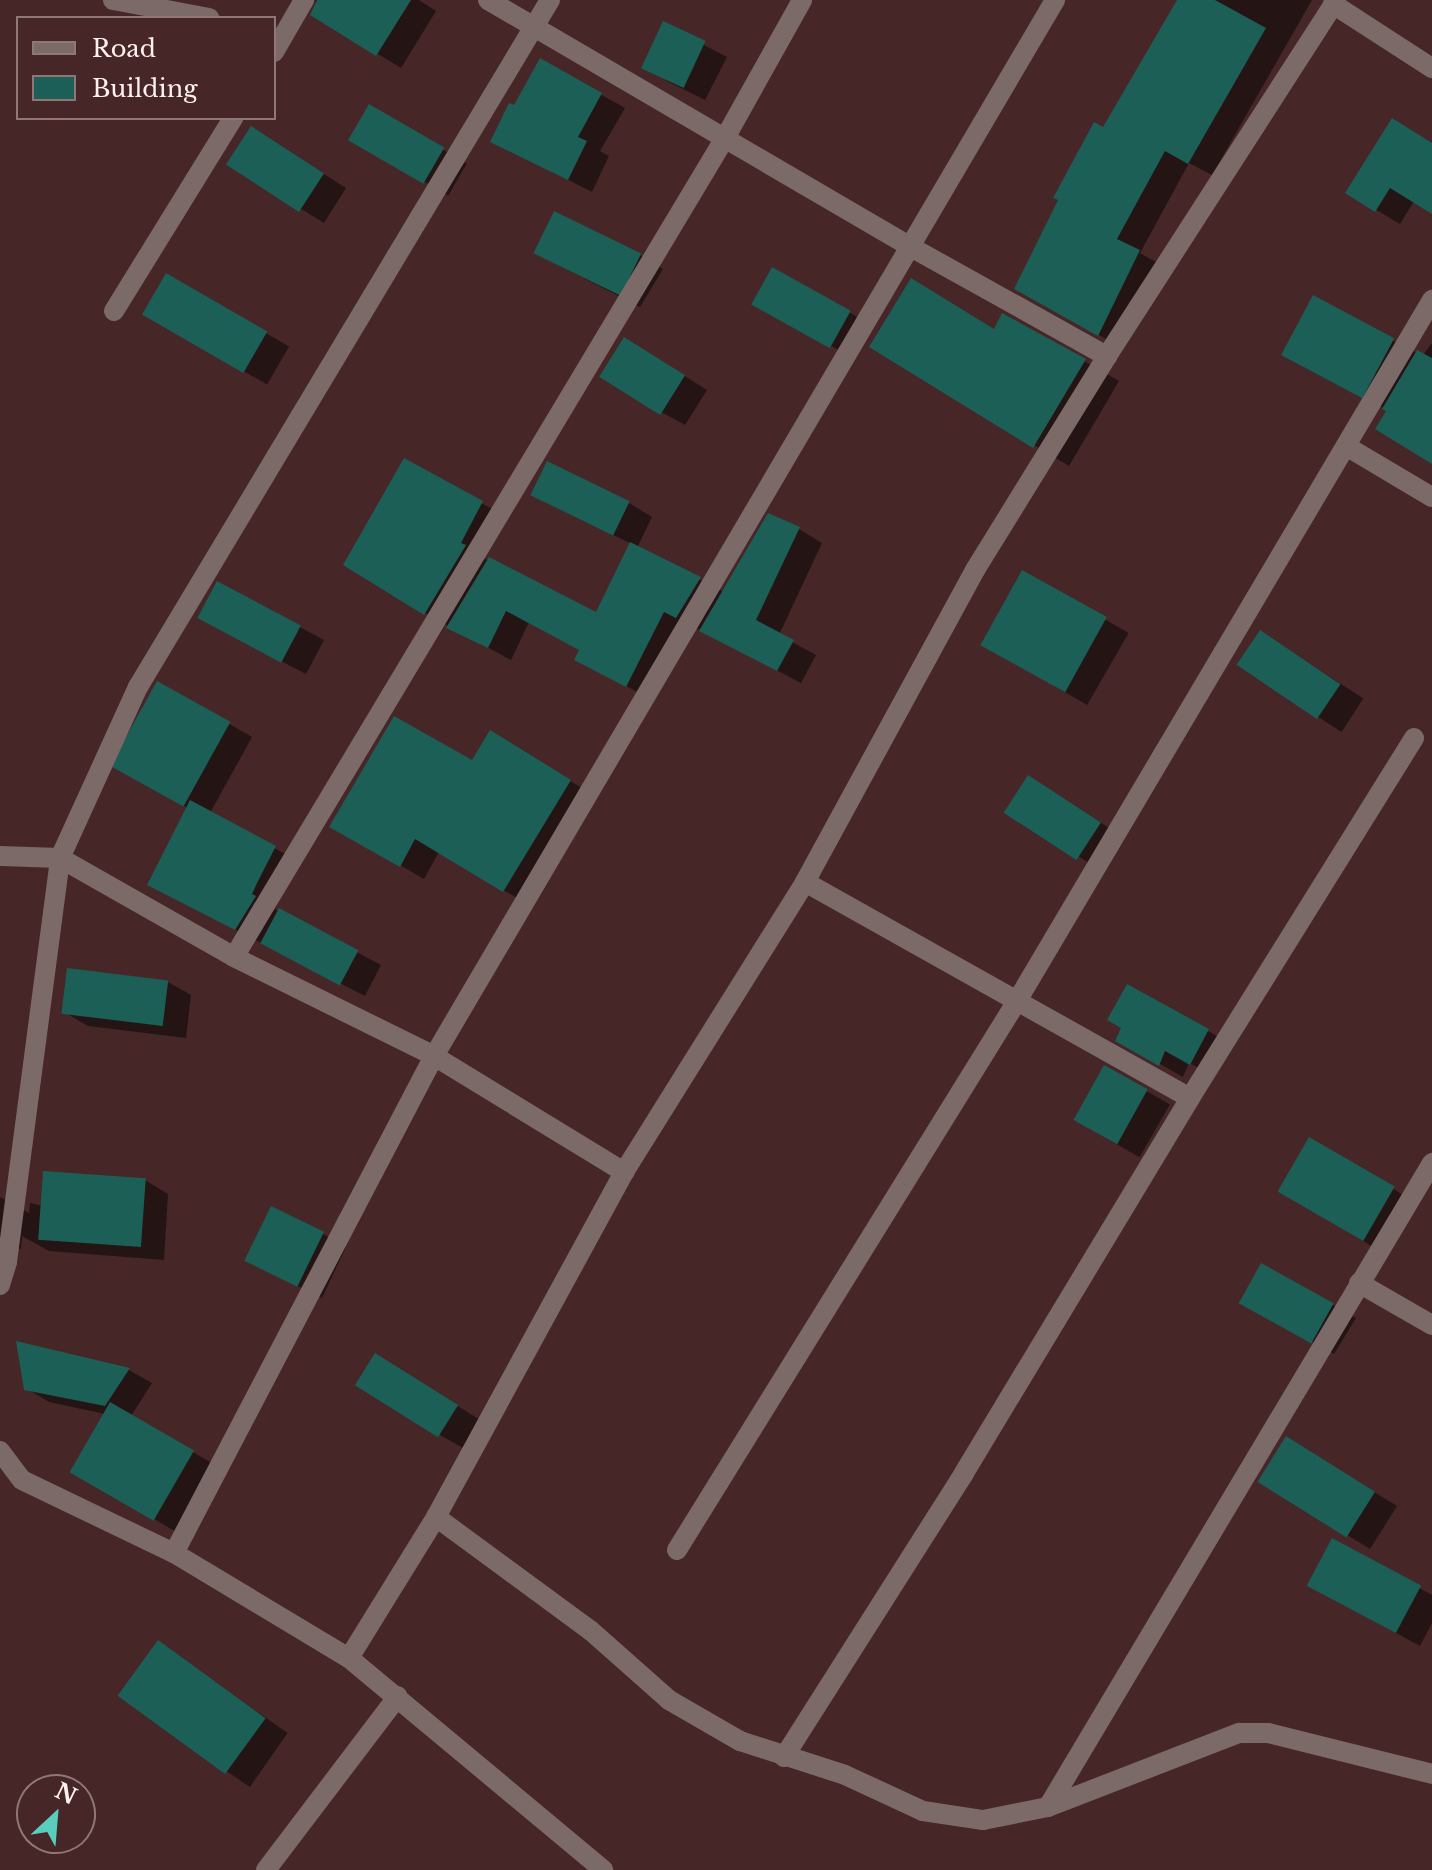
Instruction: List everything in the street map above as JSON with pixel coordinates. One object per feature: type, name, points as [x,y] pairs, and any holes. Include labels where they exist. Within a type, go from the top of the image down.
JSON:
[{"type":"street","points":[[113,0],[198,16]]},
{"type":"street","points":[[280,31],[304,0]]},
{"type":"street","points":[[488,0],[909,246],[1107,356]]},
{"type":"street","points":[[0,1285],[7,1262],[60,858],[138,687],[550,0]]},
{"type":"street","points":[[234,957],[725,138],[802,0]]},
{"type":"street","points":[[174,1553],[434,1056],[1055,0]]},
{"type":"street","points":[[349,1658],[436,1517],[624,1172],[805,882],[975,570],[1107,356],[1335,2],[1432,68]]},
{"type":"street","points":[[114,311],[232,120]]},
{"type":"street","points":[[677,1550],[1017,1001],[1432,300]]},
{"type":"street","points":[[1346,446],[1432,497]]},
{"type":"street","points":[[784,1757],[964,1473],[1190,1098],[1414,738]]},
{"type":"street","points":[[0,856],[60,858],[234,957],[434,1056],[624,1172]]},
{"type":"street","points":[[805,882],[1190,1098]]},
{"type":"street","points":[[1048,1807],[1432,1163]]},
{"type":"street","points":[[1359,1283],[1432,1325]]},
{"type":"street","points":[[0,1451],[22,1480],[174,1553],[349,1658],[603,1870]]},
{"type":"street","points":[[436,1517],[590,1630],[669,1700],[740,1741],[845,1775],[923,1811],[983,1820],[1048,1807],[1239,1733],[1268,1733],[1432,1774]]},
{"type":"street","points":[[266,1870],[398,1696]]},
{"type":"building","points":[[317,0],[411,0],[376,56],[310,15]]},
{"type":"building","points":[[1177,0],[1215,0],[1266,28],[1188,164],[1165,151],[1117,239],[1140,250],[1098,336],[1014,289],[1058,200],[1053,198],[1094,122],[1103,127]]},
{"type":"building","points":[[663,21],[706,41],[684,88],[641,68]]},
{"type":"building","points":[[540,58],[602,93],[578,137],[587,141],[568,180],[490,142],[509,103],[514,105]]},
{"type":"building","points":[[369,104],[444,148],[423,184],[348,140]]},
{"type":"building","points":[[1392,118],[1432,143],[1432,214],[1390,188],[1375,212],[1345,193]]},
{"type":"building","points":[[251,126],[324,173],[299,212],[226,165]]},
{"type":"building","points":[[554,211],[641,254],[621,296],[533,253]]},
{"type":"building","points":[[772,267],[851,311],[830,348],[751,305]]},
{"type":"building","points":[[166,273],[267,331],[243,373],[142,315]]},
{"type":"building","points":[[911,278],[994,329],[1002,313],[1086,359],[1033,448],[869,347]]},
{"type":"building","points":[[1313,295],[1394,338],[1362,398],[1281,355]]},
{"type":"building","points":[[624,337],[685,375],[660,415],[599,377]]},
{"type":"building","points":[[1417,350],[1432,358],[1432,464],[1375,429],[1386,411],[1382,409]]},
{"type":"building","points":[[404,458],[483,501],[461,543],[466,545],[424,615],[343,565]]},
{"type":"building","points":[[547,461],[630,501],[613,535],[530,495]]},
{"type":"building","points":[[768,513],[800,527],[756,620],[794,640],[777,671],[699,631]]},
{"type":"building","points":[[630,542],[701,577],[676,618],[664,612],[626,687],[574,660],[579,650],[506,611],[488,648],[446,628],[489,557],[596,612]]},
{"type":"building","points":[[1022,570],[1107,617],[1065,692],[980,645]]},
{"type":"building","points":[[217,581],[301,626],[281,663],[197,618]]},
{"type":"building","points":[[1260,630],[1340,684],[1317,719],[1237,665]]},
{"type":"building","points":[[157,681],[230,722],[183,807],[110,766]]},
{"type":"building","points":[[394,716],[472,760],[490,730],[571,780],[503,892],[415,839],[400,867],[329,827]]},
{"type":"building","points":[[1028,775],[1101,822],[1076,860],[1003,813]]},
{"type":"building","points":[[190,800],[276,846],[252,894],[256,896],[235,930],[147,885]]},
{"type":"building","points":[[279,908],[358,950],[340,986],[260,943]]},
{"type":"building","points":[[67,968],[168,980],[163,1026],[61,1014]]},
{"type":"building","points":[[1127,984],[1209,1029],[1190,1065],[1165,1051],[1159,1066],[1115,1041],[1121,1028],[1107,1020]]},
{"type":"building","points":[[1104,1065],[1148,1089],[1117,1144],[1073,1120]]},
{"type":"building","points":[[1309,1137],[1395,1186],[1363,1241],[1278,1192]]},
{"type":"building","points":[[43,1171],[146,1178],[141,1247],[38,1240]]},
{"type":"building","points":[[271,1206],[324,1232],[297,1287],[244,1261]]},
{"type":"building","points":[[1261,1263],[1334,1303],[1311,1343],[1239,1303]]},
{"type":"building","points":[[16,1341],[130,1368],[105,1406],[24,1390]]},
{"type":"building","points":[[375,1353],[458,1405],[438,1437],[355,1385]]},
{"type":"building","points":[[110,1402],[194,1450],[154,1521],[70,1472]]},
{"type":"building","points":[[1286,1436],[1375,1492],[1346,1537],[1257,1482]]},
{"type":"building","points":[[1332,1538],[1421,1585],[1396,1633],[1307,1586]]},
{"type":"building","points":[[158,1640],[266,1718],[225,1774],[117,1696]]}]
